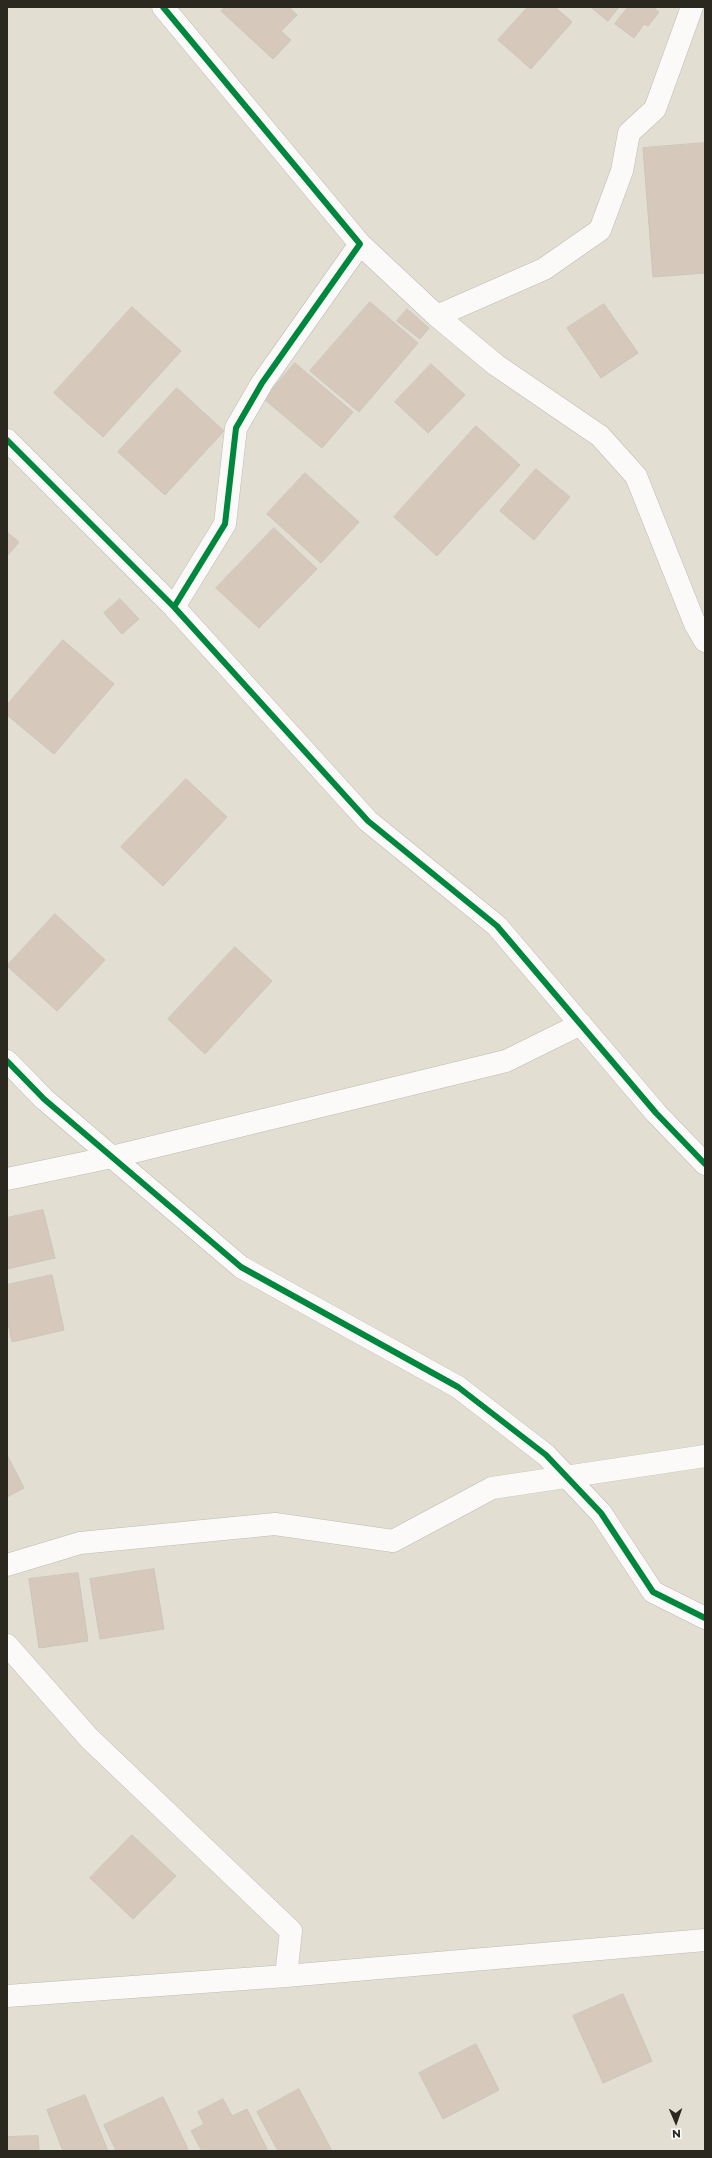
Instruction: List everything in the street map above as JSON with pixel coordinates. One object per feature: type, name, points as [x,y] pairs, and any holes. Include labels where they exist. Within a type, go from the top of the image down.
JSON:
[{"type":"street","points":[[162,7],[360,244],[437,316],[496,365],[600,436],[636,476],[695,624],[705,641]]},
{"type":"street","points":[[437,316],[544,269],[600,230],[622,171],[629,133],[655,109],[692,7]]},
{"type":"street","points":[[174,607],[225,524],[236,428],[262,384],[360,244]]},
{"type":"street","points":[[7,440],[174,607],[368,821],[497,926],[656,1113],[701,1154]]},
{"type":"street","points":[[7,1179],[112,1157],[506,1061],[581,1024]]},
{"type":"street","points":[[7,1061],[44,1098],[241,1267],[458,1387],[546,1455],[601,1513],[653,1592],[705,1618]]},
{"type":"street","points":[[7,1564],[80,1544],[275,1524],[393,1541],[492,1488],[705,1456]]},
{"type":"street","points":[[7,1645],[89,1738],[291,1931],[286,1976]]},
{"type":"street","points":[[7,1996],[286,1976],[705,1940]]},
{"type":"building","points":[[225,7],[289,7],[297,15],[281,31],[291,40],[273,59],[221,11]]},
{"type":"building","points":[[528,7],[555,7],[572,22],[531,69],[498,40]]},
{"type":"building","points":[[591,7],[619,7],[608,21]]},
{"type":"building","points":[[628,7],[657,7],[655,9],[659,12],[648,26],[644,24],[634,38],[615,24]]},
{"type":"building","points":[[705,143],[705,273],[653,277],[643,148]]},
{"type":"building","points":[[370,302],[418,343],[359,412],[310,371]]},
{"type":"building","points":[[604,304],[638,353],[601,378],[567,328]]},
{"type":"building","points":[[132,307],[181,351],[103,437],[54,393]]},
{"type":"building","points":[[407,309],[429,328],[420,339],[397,321]]},
{"type":"building","points":[[295,363],[353,412],[322,448],[264,399]]},
{"type":"building","points":[[431,364],[465,395],[428,433],[395,402]]},
{"type":"building","points":[[177,388],[224,431],[165,495],[118,452]]},
{"type":"building","points":[[476,426],[520,465],[437,556],[394,517]]},
{"type":"building","points":[[536,469],[570,497],[534,540],[500,511]]},
{"type":"building","points":[[305,473],[359,522],[321,563],[267,514]]},
{"type":"building","points":[[274,528],[317,569],[259,628],[216,588]]},
{"type":"building","points":[[7,532],[19,542],[7,556]]},
{"type":"building","points":[[120,599],[139,619],[122,634],[104,613]]},
{"type":"building","points":[[63,640],[114,684],[54,754],[7,715],[7,705]]},
{"type":"building","points":[[186,779],[227,817],[163,886],[121,847]]},
{"type":"building","points":[[55,914],[105,960],[57,1011],[7,966]]},
{"type":"building","points":[[235,947],[272,981],[205,1054],[168,1019]]},
{"type":"building","points":[[43,1210],[55,1258],[7,1269],[7,1218]]},
{"type":"building","points":[[52,1275],[64,1330],[12,1342],[7,1319],[7,1285]]},
{"type":"building","points":[[7,1455],[24,1488],[7,1497]]},
{"type":"building","points":[[154,1569],[164,1629],[100,1639],[90,1579]]},
{"type":"building","points":[[78,1573],[88,1641],[39,1648],[29,1579]]},
{"type":"building","points":[[132,1835],[176,1876],[133,1919],[90,1878]]},
{"type":"building","points":[[623,1994],[652,2061],[603,2083],[573,2016]]},
{"type":"building","points":[[476,2044],[499,2090],[443,2119],[419,2073]]},
{"type":"building","points":[[299,2089],[332,2151],[278,2151],[257,2112]]},
{"type":"building","points":[[85,2095],[108,2151],[63,2151],[47,2110]]},
{"type":"building","points":[[163,2097],[188,2149],[184,2151],[116,2151],[104,2125]]},
{"type":"building","points":[[223,2099],[232,2116],[247,2109],[268,2151],[202,2151],[191,2131],[204,2124],[198,2112]]},
{"type":"building","points":[[38,2136],[39,2151],[7,2151],[7,2137]]},
{"type":"cycle path","points":[[7,440],[174,607],[225,524],[236,428],[262,383],[360,244],[163,7]]},
{"type":"cycle path","points":[[174,607],[368,821],[497,926],[656,1113],[705,1164]]},
{"type":"cycle path","points":[[7,1061],[44,1099],[241,1267],[458,1387],[546,1455],[601,1513],[653,1592],[705,1618]]}]
